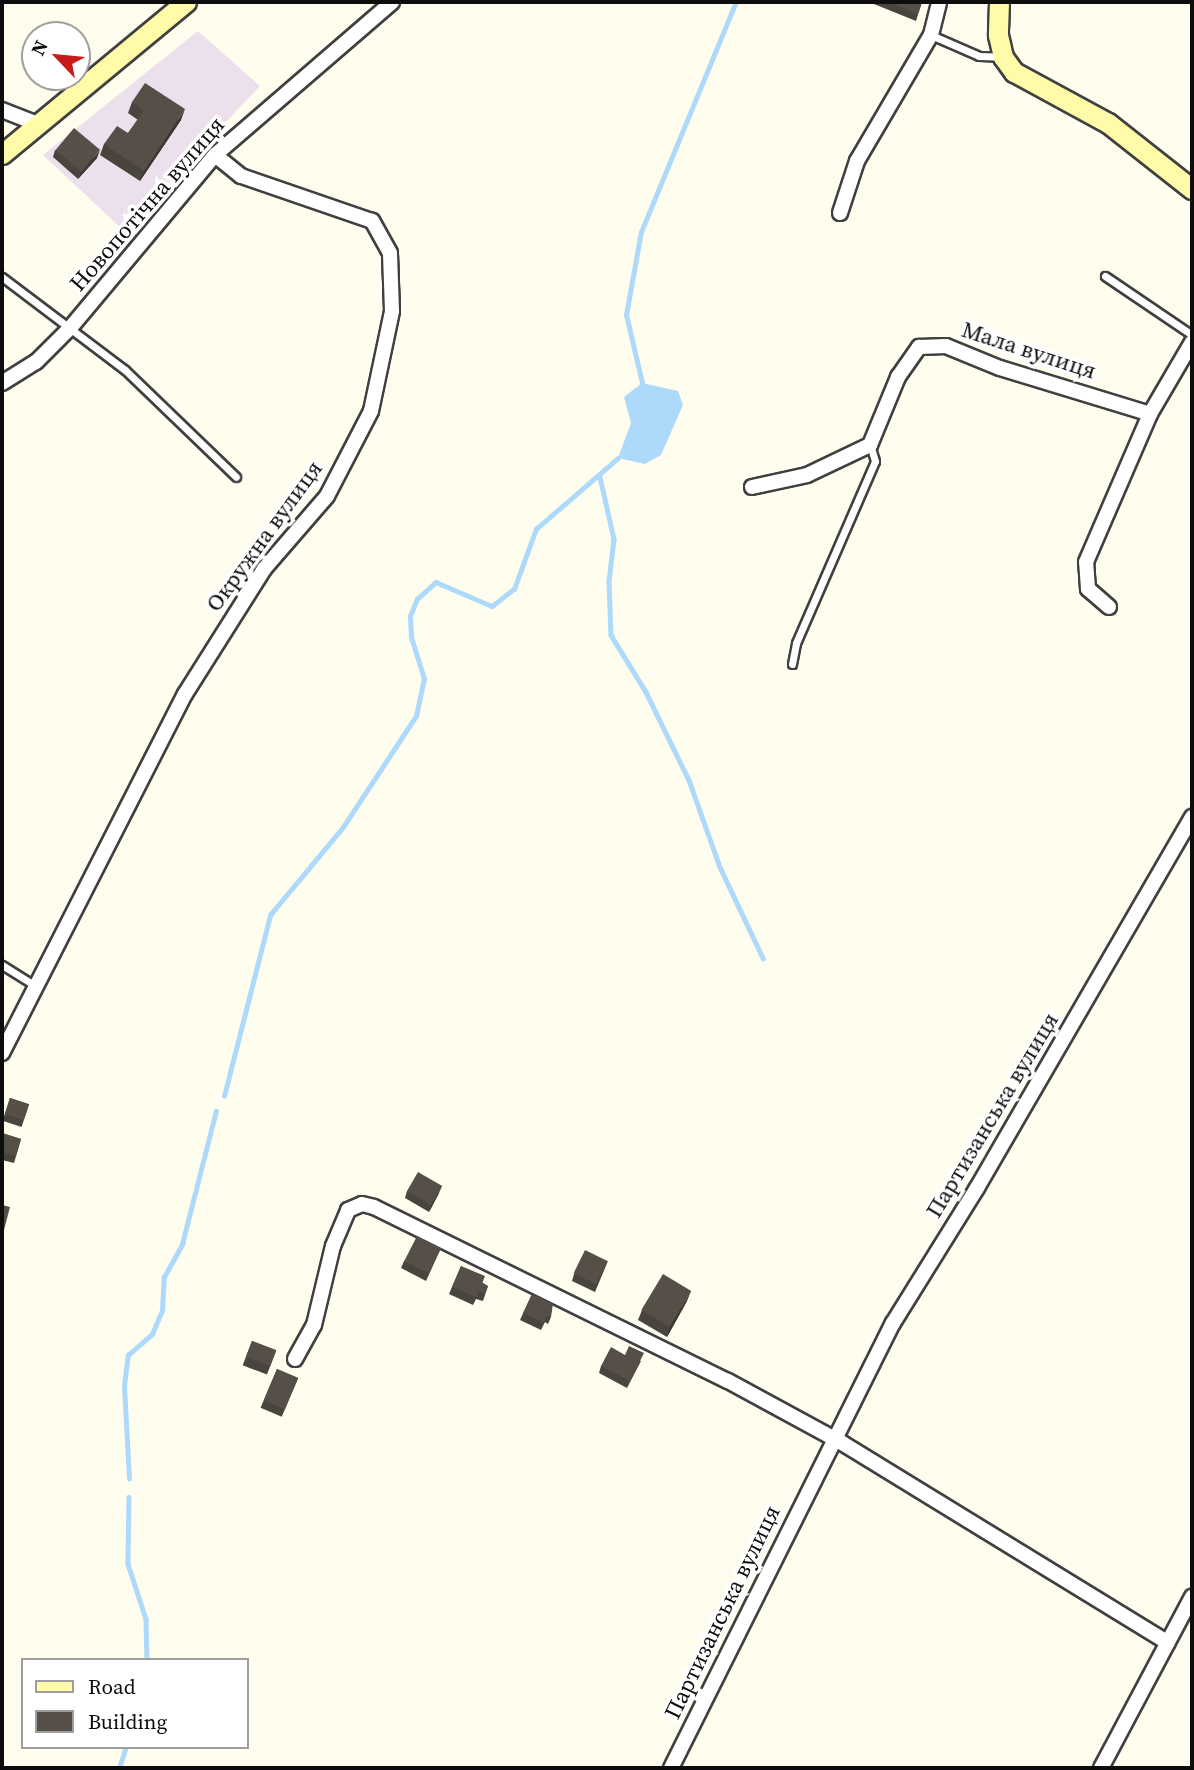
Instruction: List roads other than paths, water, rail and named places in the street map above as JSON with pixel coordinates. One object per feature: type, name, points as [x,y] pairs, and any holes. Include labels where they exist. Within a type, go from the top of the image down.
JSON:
[{"type":"street","points":[[2,154],[187,2]]},
{"type":"street","name":"Новопотічна вулиця","points":[[2,383],[36,362],[71,327],[215,155],[392,2]]},
{"type":"street","points":[[840,213],[857,161],[931,35],[939,2]]},
{"type":"street","points":[[999,2],[998,35],[1003,57],[1014,72],[1108,123],[1192,189]]},
{"type":"street","points":[[2,110],[40,125]]},
{"type":"street","name":"Окружна вулиця","points":[[2,1053],[34,985],[185,694],[226,624],[264,569],[327,496],[371,411],[392,311],[390,253],[372,221],[241,176],[215,155]]},
{"type":"street","points":[[1109,607],[1088,589],[1086,562],[1150,414],[1192,342]]},
{"type":"street","name":"Мала вулиця","points":[[870,445],[898,377],[919,347],[946,346],[1000,368],[1150,414]]},
{"type":"street","points":[[752,488],[807,475],[870,445]]},
{"type":"street","name":"Партизанська вулиця","points":[[671,1768],[892,1323],[977,1188],[1192,817]]},
{"type":"street","points":[[295,1359],[314,1325],[340,1228],[348,1210],[362,1204],[622,1328],[834,1438],[1168,1643]]},
{"type":"street","points":[[1101,1768],[1192,1598]]},
{"type":"lane","points":[[931,35],[979,56],[1003,57]]},
{"type":"lane","points":[[2,276],[125,370],[236,477]]},
{"type":"lane","points":[[1105,276],[1192,335]]},
{"type":"lane","points":[[792,664],[796,643],[875,460],[870,445]]},
{"type":"lane","points":[[2,965],[34,985]]},
{"type":"water","points":[[642,383],[678,391],[683,405],[661,455],[645,464],[618,458],[631,423],[624,397]]},
{"type":"waterway","points":[[642,383],[626,315],[641,232],[736,2]]},
{"type":"waterway","points":[[224,1096],[270,915],[343,827],[416,716],[424,679],[411,637],[410,616],[417,599],[436,582],[492,606],[514,589],[536,529],[618,458]]},
{"type":"waterway","points":[[600,477],[614,539],[609,581],[611,635],[646,692],[689,780],[720,867],[763,958]]},
{"type":"waterway","points":[[129,1479],[124,1386],[128,1355],[152,1334],[162,1310],[164,1277],[182,1244],[216,1111]]},
{"type":"waterway","points":[[129,1497],[128,1564],[146,1619],[147,1658]]},
{"type":"waterway","points":[[119,1768],[125,1749]]}]
